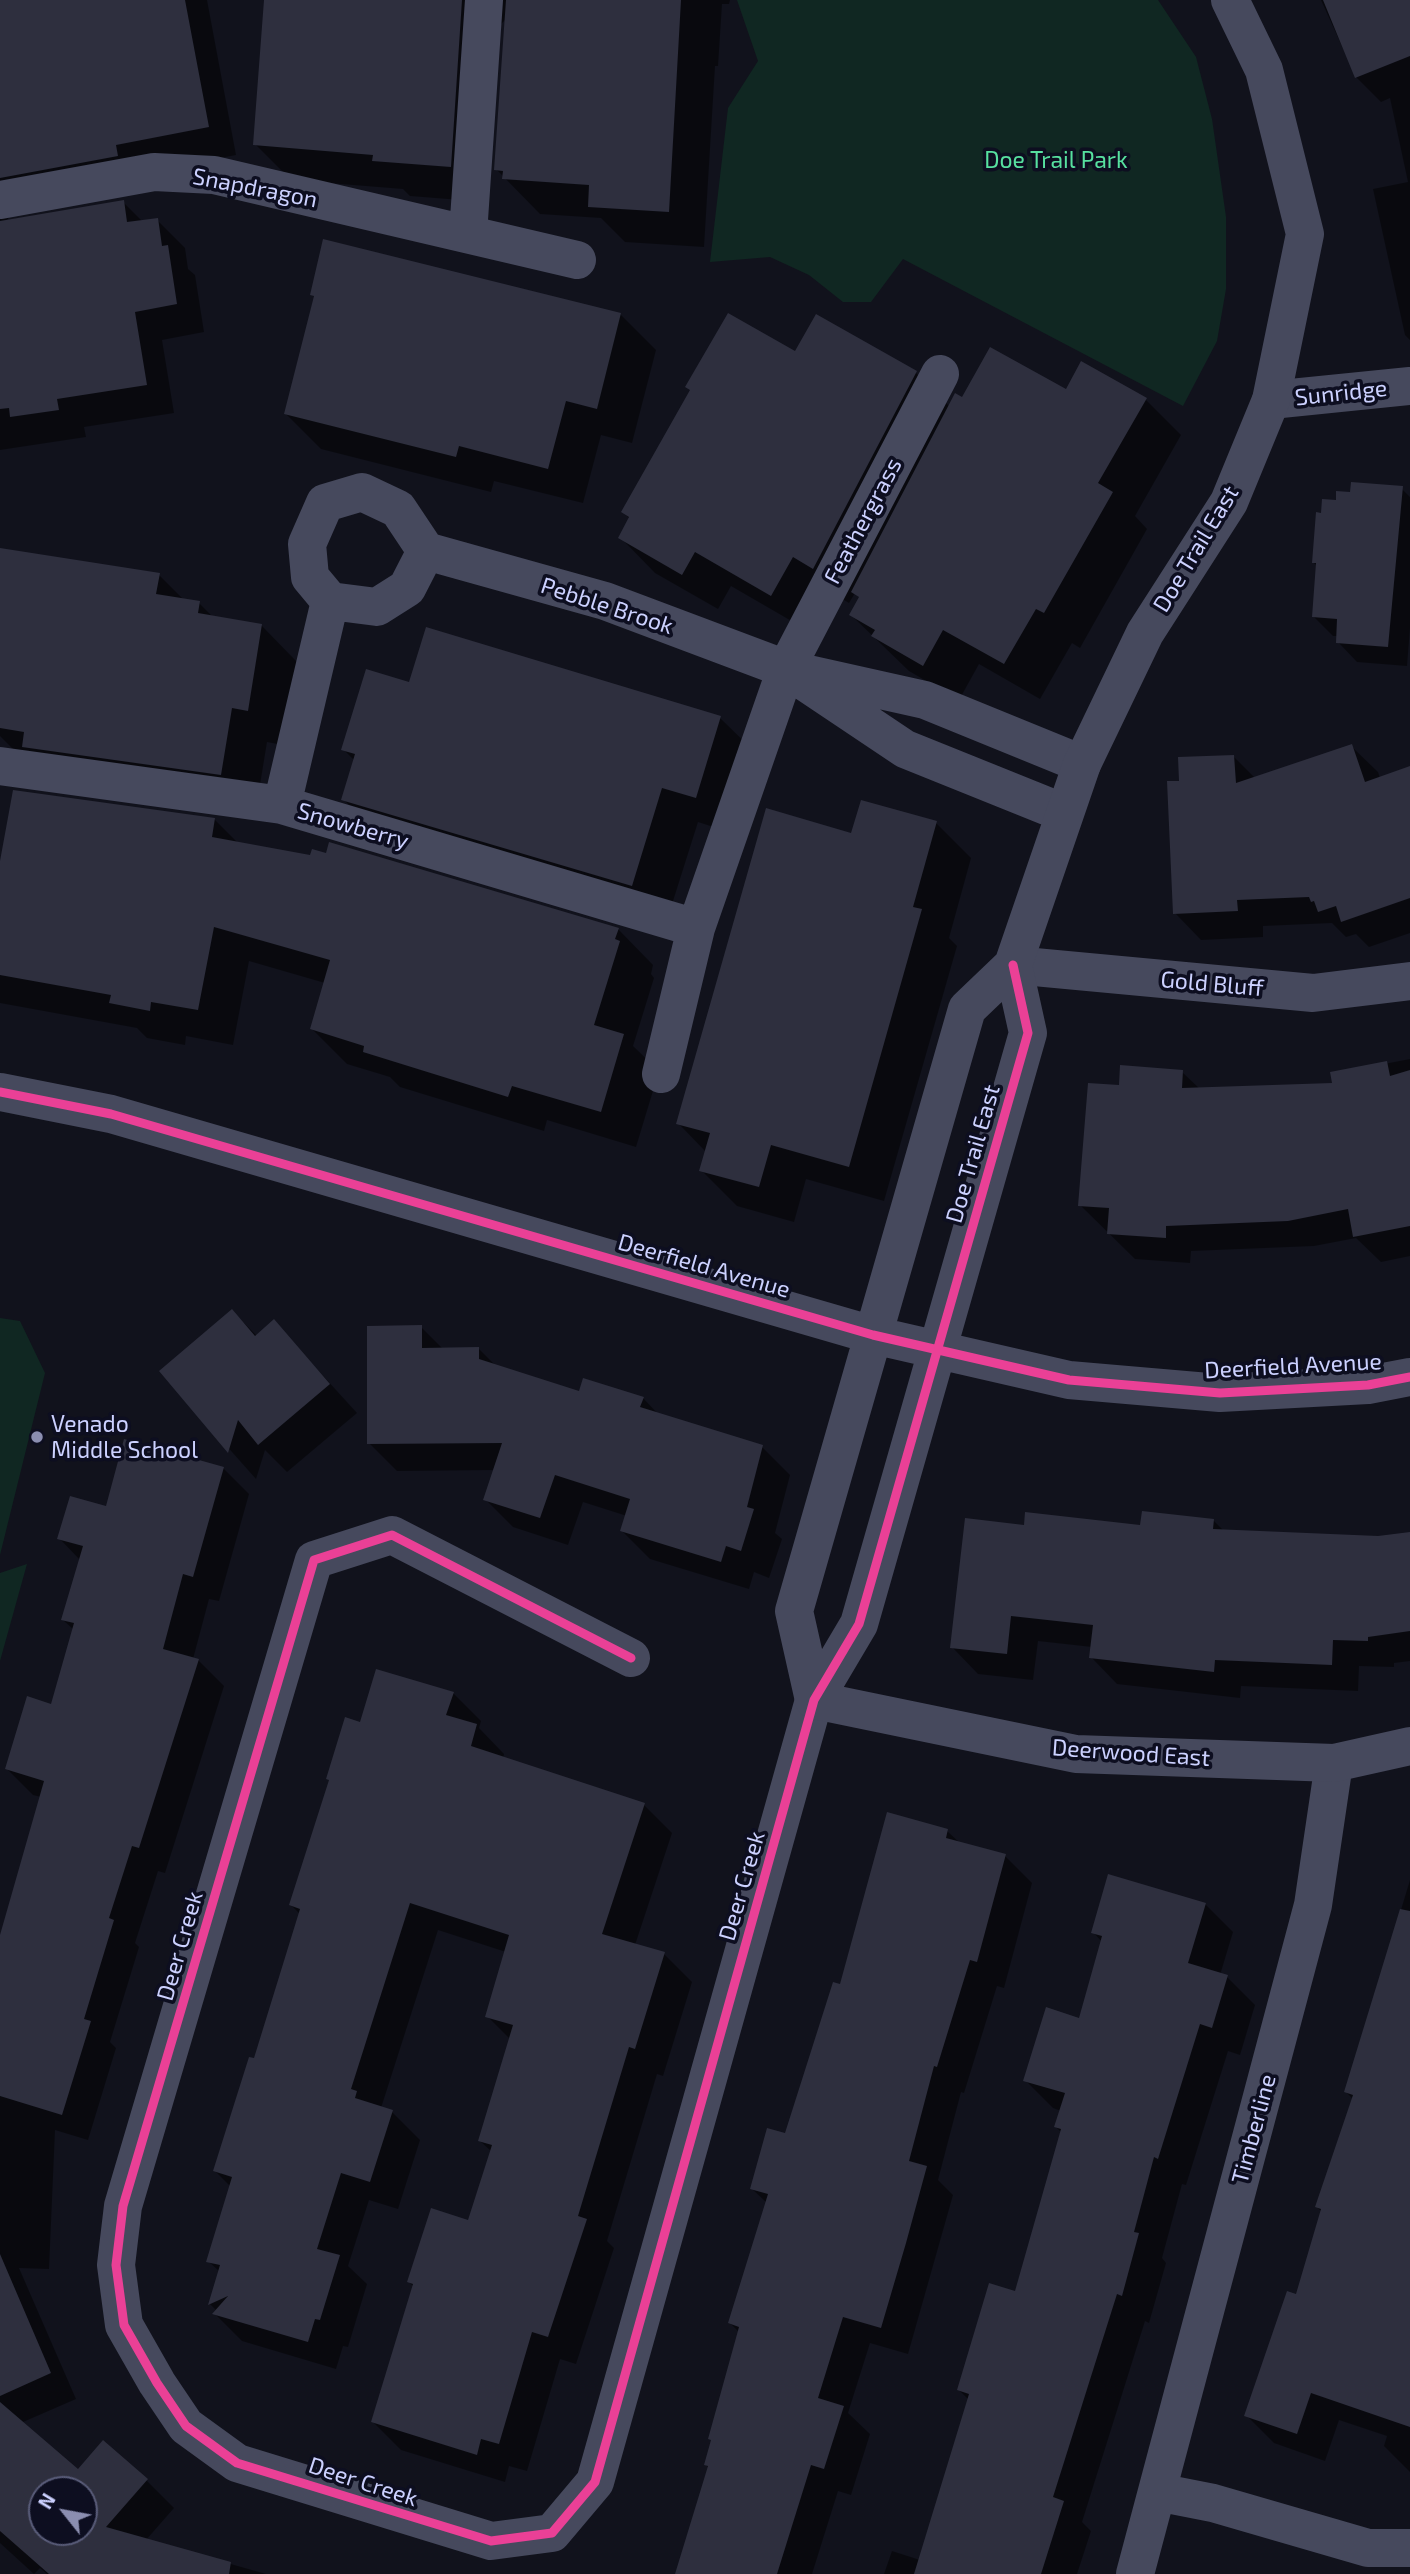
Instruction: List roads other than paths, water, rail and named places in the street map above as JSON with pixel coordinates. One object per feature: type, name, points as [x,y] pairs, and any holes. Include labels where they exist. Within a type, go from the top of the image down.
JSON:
[{"type":"street","points":[[468,234],[484,0]]},
{"type":"street","name":"Doe Trail East","points":[[873,1335],[967,1009],[1013,965],[1082,764],[1145,633],[1229,502],[1271,400],[1305,234],[1264,70],[1230,0]]},
{"type":"street","name":"Snapdragon","points":[[0,200],[154,172],[202,174],[577,260]]},
{"type":"street","name":"Feathergrass","points":[[786,669],[940,374]]},
{"type":"street","name":"Sunridge","points":[[1271,400],[1410,386]]},
{"type":"street","points":[[362,492],[398,509],[426,551],[407,588],[377,607],[330,601],[310,577],[307,544],[326,503],[362,492]]},
{"type":"street","name":"Pebble Brook","points":[[426,551],[605,601],[786,669],[925,700],[1082,764]]},
{"type":"street","points":[[282,805],[330,601]]},
{"type":"street","points":[[661,1074],[696,928],[786,669]]},
{"type":"street","name":"Pebble Brook","points":[[786,669],[905,749],[1064,813]]},
{"type":"street","name":"Snowberry","points":[[0,766],[282,805],[696,928]]},
{"type":"street","name":"Doe Trail East","points":[[936,1352],[1028,1033],[1013,965]]},
{"type":"street","name":"Gold Bluff","points":[[1013,965],[1313,993],[1410,981]]},
{"type":"street","name":"Deerfield Avenue","points":[[0,1092],[111,1114],[873,1335],[936,1352],[1069,1380],[1220,1394],[1368,1385],[1410,1377]]},
{"type":"street","name":"Deer Creek","points":[[814,1700],[794,1611],[873,1335]]},
{"type":"street","name":"Deer Creek","points":[[631,1658],[392,1535],[314,1560],[123,2206],[116,2265],[124,2325],[157,2383],[186,2426],[237,2463],[491,2541],[552,2533],[594,2482],[814,1700],[859,1624],[936,1352]]},
{"type":"street","name":"Deerwood East","points":[[814,1700],[1076,1754],[1334,1763],[1410,1746]]},
{"type":"street","name":"Timberline","points":[[1135,2574],[1313,1905],[1334,1763]]},
{"type":"street","points":[[1157,2491],[1213,2503],[1368,2548],[1410,2548]]},
{"type":"place","name":"Venado Middle School","points":[[37,1437]]},
{"type":"park label","name":"Doe Trail Park","points":[[1056,160]]}]
